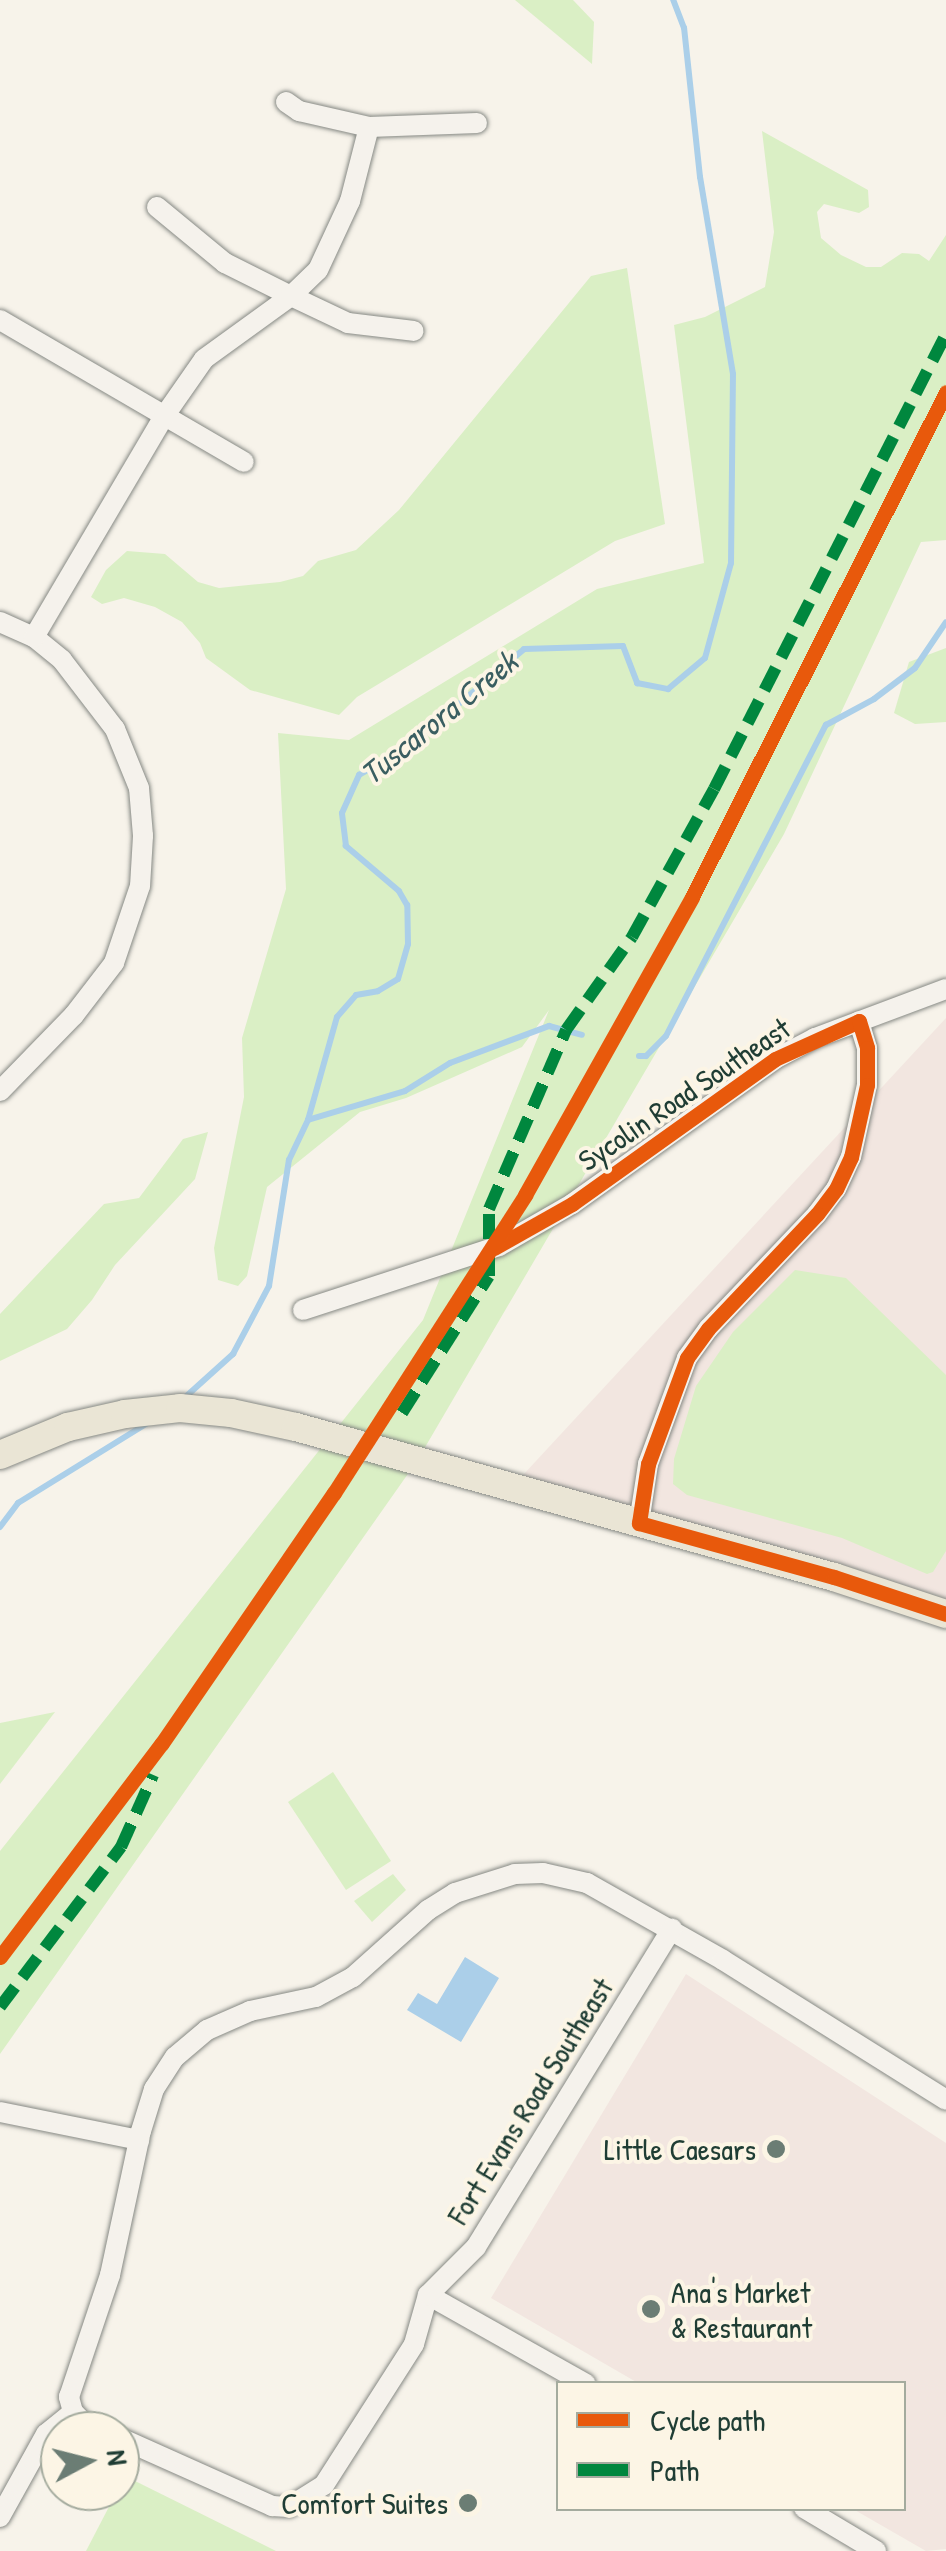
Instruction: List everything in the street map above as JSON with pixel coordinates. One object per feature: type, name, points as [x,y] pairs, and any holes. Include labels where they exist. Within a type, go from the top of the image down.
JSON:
[{"type":"main road","points":[[0,1455],[68,1427],[180,1408],[296,1427],[834,1577],[946,1614]]},
{"type":"street","points":[[286,102],[299,111],[369,127],[477,123]]},
{"type":"street","points":[[34,637],[204,359],[291,296],[318,270],[340,227],[369,127]]},
{"type":"street","points":[[157,206],[226,263],[291,296],[348,323],[414,331]]},
{"type":"street","points":[[0,320],[244,462]]},
{"type":"street","points":[[0,622],[34,637],[78,677],[115,728],[139,788],[142,864],[134,912],[102,982],[0,1090]]},
{"type":"street","name":"Sycolin Road Southeast","points":[[303,1310],[386,1280],[479,1255],[543,1223],[775,1059],[859,1021],[946,989]]},
{"type":"street","points":[[639,1523],[657,1435],[687,1358],[708,1328],[817,1214],[836,1189],[851,1157],[867,1085],[866,1048],[859,1021]]},
{"type":"street","points":[[73,2411],[69,2397],[110,2274],[139,2140],[154,2089],[175,2057],[207,2030],[250,2012],[328,1990],[353,1977],[428,1910],[456,1893],[515,1874],[542,1873],[586,1883],[672,1929],[946,2100]]},
{"type":"street","name":"Fort Evans Road Southeast","points":[[428,2295],[476,2247],[672,1929]]},
{"type":"street","points":[[0,2112],[139,2140]]},
{"type":"street","points":[[140,2447],[272,2506],[289,2506],[310,2498],[342,2461],[414,2344],[428,2295],[581,2381]]},
{"type":"street","points":[[1,2512],[40,2444]]},
{"type":"street","points":[[809,2511],[876,2551]]},
{"type":"shaded area","points":[[946,1018],[946,1614],[511,1488]]},
{"type":"shaded area","points":[[686,1974],[946,2143],[946,2549],[926,2551],[856,2511],[906,2511],[906,2381],[635,2381],[491,2298]]},
{"type":"green space","points":[[515,0],[573,0],[594,22],[592,64]]},
{"type":"green space","points":[[762,131],[868,190],[869,207],[859,213],[824,204],[817,212],[821,238],[841,255],[866,267],[881,267],[902,253],[919,254],[929,261],[946,235],[946,540],[921,542],[784,834],[417,1461],[0,2054],[0,1851],[423,1320],[549,1010],[522,1047],[406,1098],[360,1112],[267,1187],[247,1276],[238,1286],[218,1280],[214,1248],[244,1097],[242,1038],[286,889],[278,733],[349,740],[597,589],[704,563],[674,325],[705,317],[765,287],[774,232]]},
{"type":"green space","points":[[627,268],[665,524],[615,541],[357,697],[339,715],[250,690],[206,658],[200,643],[182,622],[155,607],[124,598],[102,604],[91,597],[106,570],[127,551],[165,554],[198,582],[219,588],[303,576],[318,561],[356,550],[399,510],[591,276]]},
{"type":"green space","points":[[946,648],[946,722],[915,724],[894,713],[909,662]]},
{"type":"green space","points":[[208,1132],[195,1179],[115,1265],[67,1329],[0,1361],[0,1314],[104,1204],[139,1198],[183,1139]]},
{"type":"green space","points":[[795,1270],[846,1278],[946,1375],[946,1551],[933,1572],[927,1574],[842,1538],[687,1495],[673,1484],[674,1459],[696,1386],[733,1332]]},
{"type":"green space","points":[[55,1712],[0,1784],[0,1723]]},
{"type":"green space","points":[[333,1772],[391,1861],[346,1890],[288,1802]]},
{"type":"green space","points":[[393,1874],[406,1890],[372,1922],[354,1901]]},
{"type":"green space","points":[[140,2483],[276,2551],[86,2551],[107,2511],[140,2511]]},
{"type":"water","points":[[465,1957],[499,1978],[461,2042],[407,2010],[418,1993],[437,2004]]},
{"type":"waterway","name":"Tuscarora Creek","points":[[182,1400],[233,1354],[269,1286],[289,1160],[308,1120],[337,1017],[356,995],[378,991],[398,979],[408,944],[407,905],[399,891],[346,846],[342,813],[359,775],[409,746],[524,649],[623,646],[637,683],[668,689],[705,658],[731,563],[733,374],[700,177],[684,28],[673,0]]},
{"type":"waterway","points":[[639,1056],[646,1056],[666,1036],[826,725],[874,699],[915,668],[946,622]]},
{"type":"waterway","points":[[308,1120],[405,1091],[450,1063],[549,1026],[582,1035]]},
{"type":"waterway","name":"Tuscarora Creek","points":[[0,1527],[18,1503],[151,1421]]},
{"type":"marked path","points":[[402,1413],[489,1276],[489,1209],[566,1030],[632,937],[714,789],[946,334]]},
{"type":"marked path","points":[[0,2007],[121,1847],[153,1775]]},
{"type":"cycle path","points":[[0,1957],[162,1743],[334,1493],[525,1195],[692,897],[946,392]]},
{"type":"cycle path","points":[[494,1248],[572,1204],[775,1059],[859,1021],[867,1048],[867,1085],[851,1157],[836,1189],[817,1214],[708,1329],[687,1358],[648,1464],[639,1523],[834,1577],[946,1614]]},
{"type":"place","name":"Little Caesars","points":[[776,2149]]},
{"type":"place","name":"Ana's Market & Restaurant","points":[[651,2309]]},
{"type":"place","name":"Comfort Suites","points":[[468,2503]]}]
